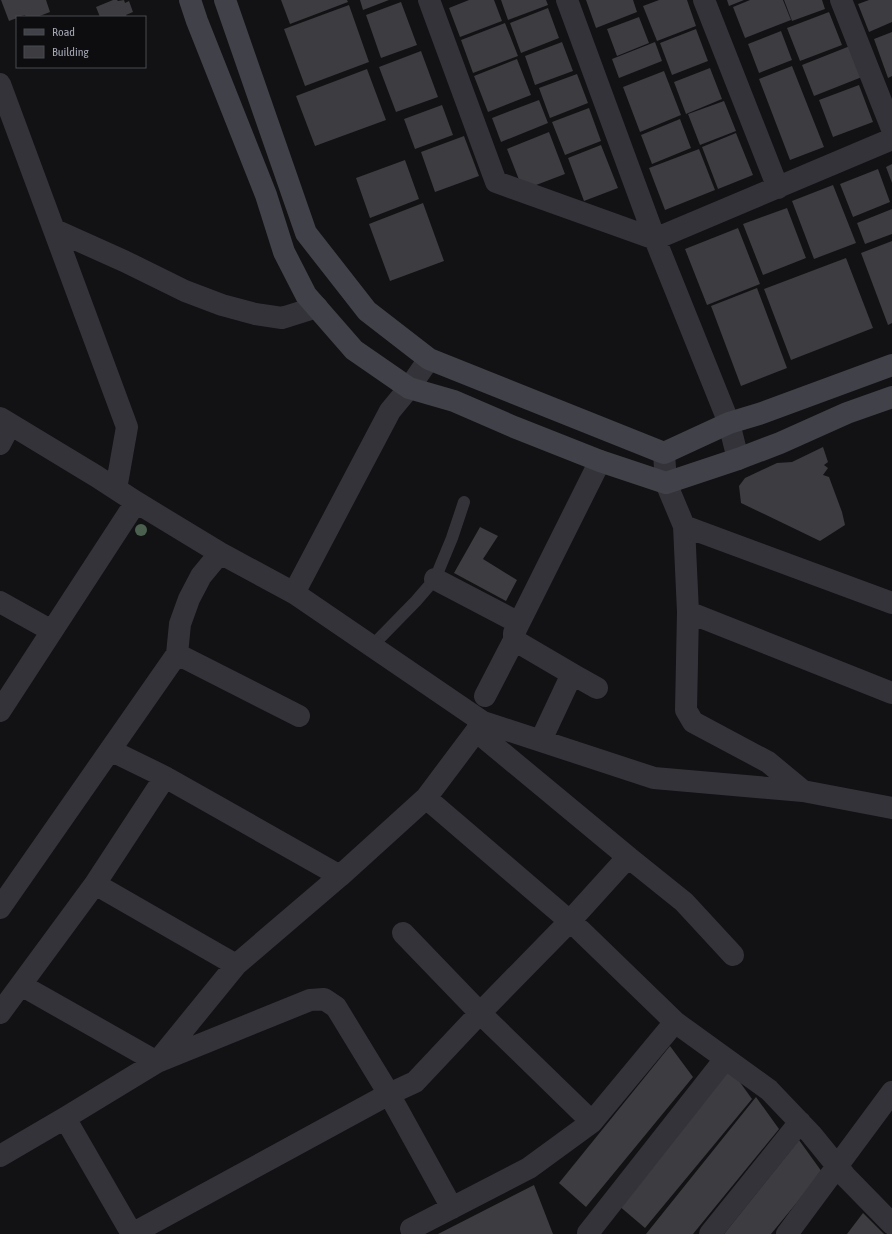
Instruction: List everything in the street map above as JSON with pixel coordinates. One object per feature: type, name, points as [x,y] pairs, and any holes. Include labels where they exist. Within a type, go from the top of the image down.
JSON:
[{"type":"main road","points":[[190,0],[266,195],[284,252],[306,295],[354,350],[409,388],[454,401],[514,427],[600,461],[666,484],[780,443],[847,414],[892,397]]},
{"type":"main road","points":[[225,0],[306,233],[367,311],[429,359],[664,453],[729,423],[762,413],[892,365]]},
{"type":"street","points":[[429,0],[496,182],[655,239],[892,139]]},
{"type":"street","points":[[567,0],[655,239],[729,423],[738,459]]},
{"type":"street","points":[[704,0],[778,188]]},
{"type":"street","points":[[840,0],[892,129]]},
{"type":"street","points":[[0,84],[127,427],[116,489]]},
{"type":"street","points":[[55,230],[124,261],[185,291],[222,305],[255,314],[282,318],[317,307]]},
{"type":"street","points":[[294,592],[390,411],[409,388],[429,359]]},
{"type":"street","points":[[3,429],[116,489],[220,553],[294,592],[372,646],[480,726],[628,857],[684,902],[733,955]]},
{"type":"street","points":[[664,453],[666,484],[684,526],[688,612],[686,710],[693,722],[768,762],[802,792]]},
{"type":"street","points":[[485,696],[600,461]]},
{"type":"street","points":[[0,711],[136,502]]},
{"type":"street","points":[[684,526],[892,603]]},
{"type":"street","points":[[0,908],[177,654],[180,624],[189,599],[201,576],[220,553]]},
{"type":"street","points":[[435,579],[517,632],[572,674],[597,688]]},
{"type":"street","points":[[0,602],[52,632]]},
{"type":"street","points":[[688,612],[892,693]]},
{"type":"street","points":[[177,654],[299,716]]},
{"type":"street","points":[[541,740],[572,674]]},
{"type":"street","points":[[480,726],[541,740],[654,778],[802,792],[892,808]]},
{"type":"street","points":[[157,1062],[236,965],[340,876],[426,798],[480,726]]},
{"type":"street","points":[[110,750],[165,777],[340,876]]},
{"type":"street","points":[[0,1013],[95,884],[165,777]]},
{"type":"street","points":[[426,798],[570,922],[675,1022],[769,1090],[811,1134],[846,1177],[892,1224]]},
{"type":"street","points":[[65,1118],[132,1234],[389,1094],[415,1082],[480,1013],[570,922],[628,857]]},
{"type":"street","points":[[95,884],[236,965]]},
{"type":"street","points":[[402,933],[480,1013],[592,1122]]},
{"type":"street","points":[[21,984],[157,1062]]},
{"type":"street","points":[[0,1156],[157,1062],[310,1000],[324,999],[336,1007],[389,1094],[452,1208]]},
{"type":"street","points":[[410,1232],[452,1208],[529,1168],[592,1122],[675,1022]]},
{"type":"street","points":[[590,1234],[588,1233],[725,1059]]},
{"type":"street","points":[[787,1234],[892,1092]]},
{"type":"street","points":[[710,1234],[800,1122]]},
{"type":"lane","points":[[372,646],[416,601],[435,579],[452,538],[464,502]]},
{"type":"building","points":[[1,0],[46,0],[50,12],[40,16],[16,16],[16,18],[9,21]]},
{"type":"building","points":[[113,0],[124,0],[125,3],[129,1],[133,12],[126,16],[100,16],[96,7]]},
{"type":"building","points":[[281,0],[347,0],[348,2],[290,24]]},
{"type":"building","points":[[360,0],[389,0],[363,10]]},
{"type":"building","points":[[469,0],[494,0],[502,21],[460,37],[449,8]]},
{"type":"building","points":[[501,0],[546,0],[548,5],[508,20]]},
{"type":"building","points":[[586,0],[633,0],[637,12],[596,28]]},
{"type":"building","points":[[659,0],[687,0],[696,26],[657,41],[643,6]]},
{"type":"building","points":[[727,0],[744,0],[729,6]]},
{"type":"building","points":[[750,0],[783,0],[791,20],[745,38],[733,7]]},
{"type":"building","points":[[784,0],[822,0],[825,9],[792,21]]},
{"type":"building","points":[[869,0],[892,0],[892,22],[869,32],[858,4]]},
{"type":"building","points":[[401,2],[417,45],[381,58],[366,15]]},
{"type":"building","points":[[349,5],[369,62],[305,86],[284,29]]},
{"type":"building","points":[[548,8],[559,38],[521,53],[510,23]]},
{"type":"building","points":[[829,12],[842,45],[800,61],[787,28]]},
{"type":"building","points":[[639,17],[649,43],[617,56],[607,29]]},
{"type":"building","points":[[505,23],[518,56],[473,73],[461,40]]},
{"type":"building","points":[[696,29],[708,61],[672,75],[660,43]]},
{"type":"building","points":[[781,31],[792,60],[759,73],[748,44]]},
{"type":"building","points":[[892,32],[892,76],[888,78],[874,39]]},
{"type":"building","points":[[562,42],[573,71],[535,85],[525,56]]},
{"type":"building","points":[[655,42],[662,61],[619,78],[612,59]]},
{"type":"building","points":[[850,46],[862,77],[814,96],[802,65]]},
{"type":"building","points":[[421,51],[438,97],[396,112],[379,67]]},
{"type":"building","points":[[517,59],[531,95],[488,112],[474,76]]},
{"type":"building","points":[[792,66],[824,147],[790,160],[759,79]]},
{"type":"building","points":[[710,68],[722,99],[686,114],[674,82]]},
{"type":"building","points":[[367,69],[386,120],[315,146],[296,96]]},
{"type":"building","points":[[664,71],[681,115],[640,132],[623,87]]},
{"type":"building","points":[[577,74],[588,103],[550,118],[539,88]]},
{"type":"building","points":[[859,85],[873,122],[833,137],[819,100]]},
{"type":"building","points":[[539,100],[548,123],[501,142],[492,118]]},
{"type":"building","points":[[724,101],[736,131],[700,145],[688,114]]},
{"type":"building","points":[[442,105],[453,135],[415,149],[404,119]]},
{"type":"building","points":[[589,108],[601,141],[565,155],[552,122]]},
{"type":"building","points":[[680,119],[691,148],[652,164],[641,135]]},
{"type":"building","points":[[549,132],[565,174],[523,190],[507,149]]},
{"type":"building","points":[[736,133],[753,175],[718,189],[702,147]]},
{"type":"building","points":[[464,136],[479,176],[435,192],[421,152]]},
{"type":"building","points":[[601,145],[618,188],[584,201],[568,158]]},
{"type":"building","points":[[699,149],[715,190],[665,210],[649,168]]},
{"type":"building","points":[[405,160],[419,199],[370,218],[356,178]]},
{"type":"building","points":[[892,164],[892,183],[886,167]]},
{"type":"building","points":[[878,169],[890,202],[853,217],[840,184]]},
{"type":"building","points":[[833,185],[856,243],[814,259],[792,201]]},
{"type":"building","points":[[423,203],[444,261],[390,281],[369,224]]},
{"type":"building","points":[[787,208],[806,258],[763,275],[743,224]]},
{"type":"building","points":[[892,209],[892,234],[865,244],[857,223]]},
{"type":"building","points":[[738,228],[760,284],[707,305],[685,249]]},
{"type":"building","points":[[892,241],[892,323],[888,325],[861,253]]},
{"type":"building","points":[[846,258],[873,328],[791,360],[764,289]]},
{"type":"building","points":[[757,288],[787,368],[741,386],[711,306]]},
{"type":"building","points":[[823,447],[828,462],[824,465],[828,468],[823,475],[829,477],[842,512],[845,525],[820,541],[741,503],[739,486],[745,478],[777,463],[792,462]]},
{"type":"building","points":[[480,527],[498,536],[483,559],[517,580],[506,601],[454,573]]},
{"type":"building","points":[[670,1046],[693,1077],[586,1207],[559,1183]]},
{"type":"building","points":[[729,1067],[752,1099],[645,1228],[618,1205]]},
{"type":"building","points":[[756,1097],[779,1129],[693,1234],[646,1234]]},
{"type":"building","points":[[799,1140],[822,1172],[771,1234],[724,1234]]},
{"type":"building","points":[[534,1185],[553,1234],[438,1234]]},
{"type":"building","points":[[863,1213],[884,1234],[847,1234]]}]
